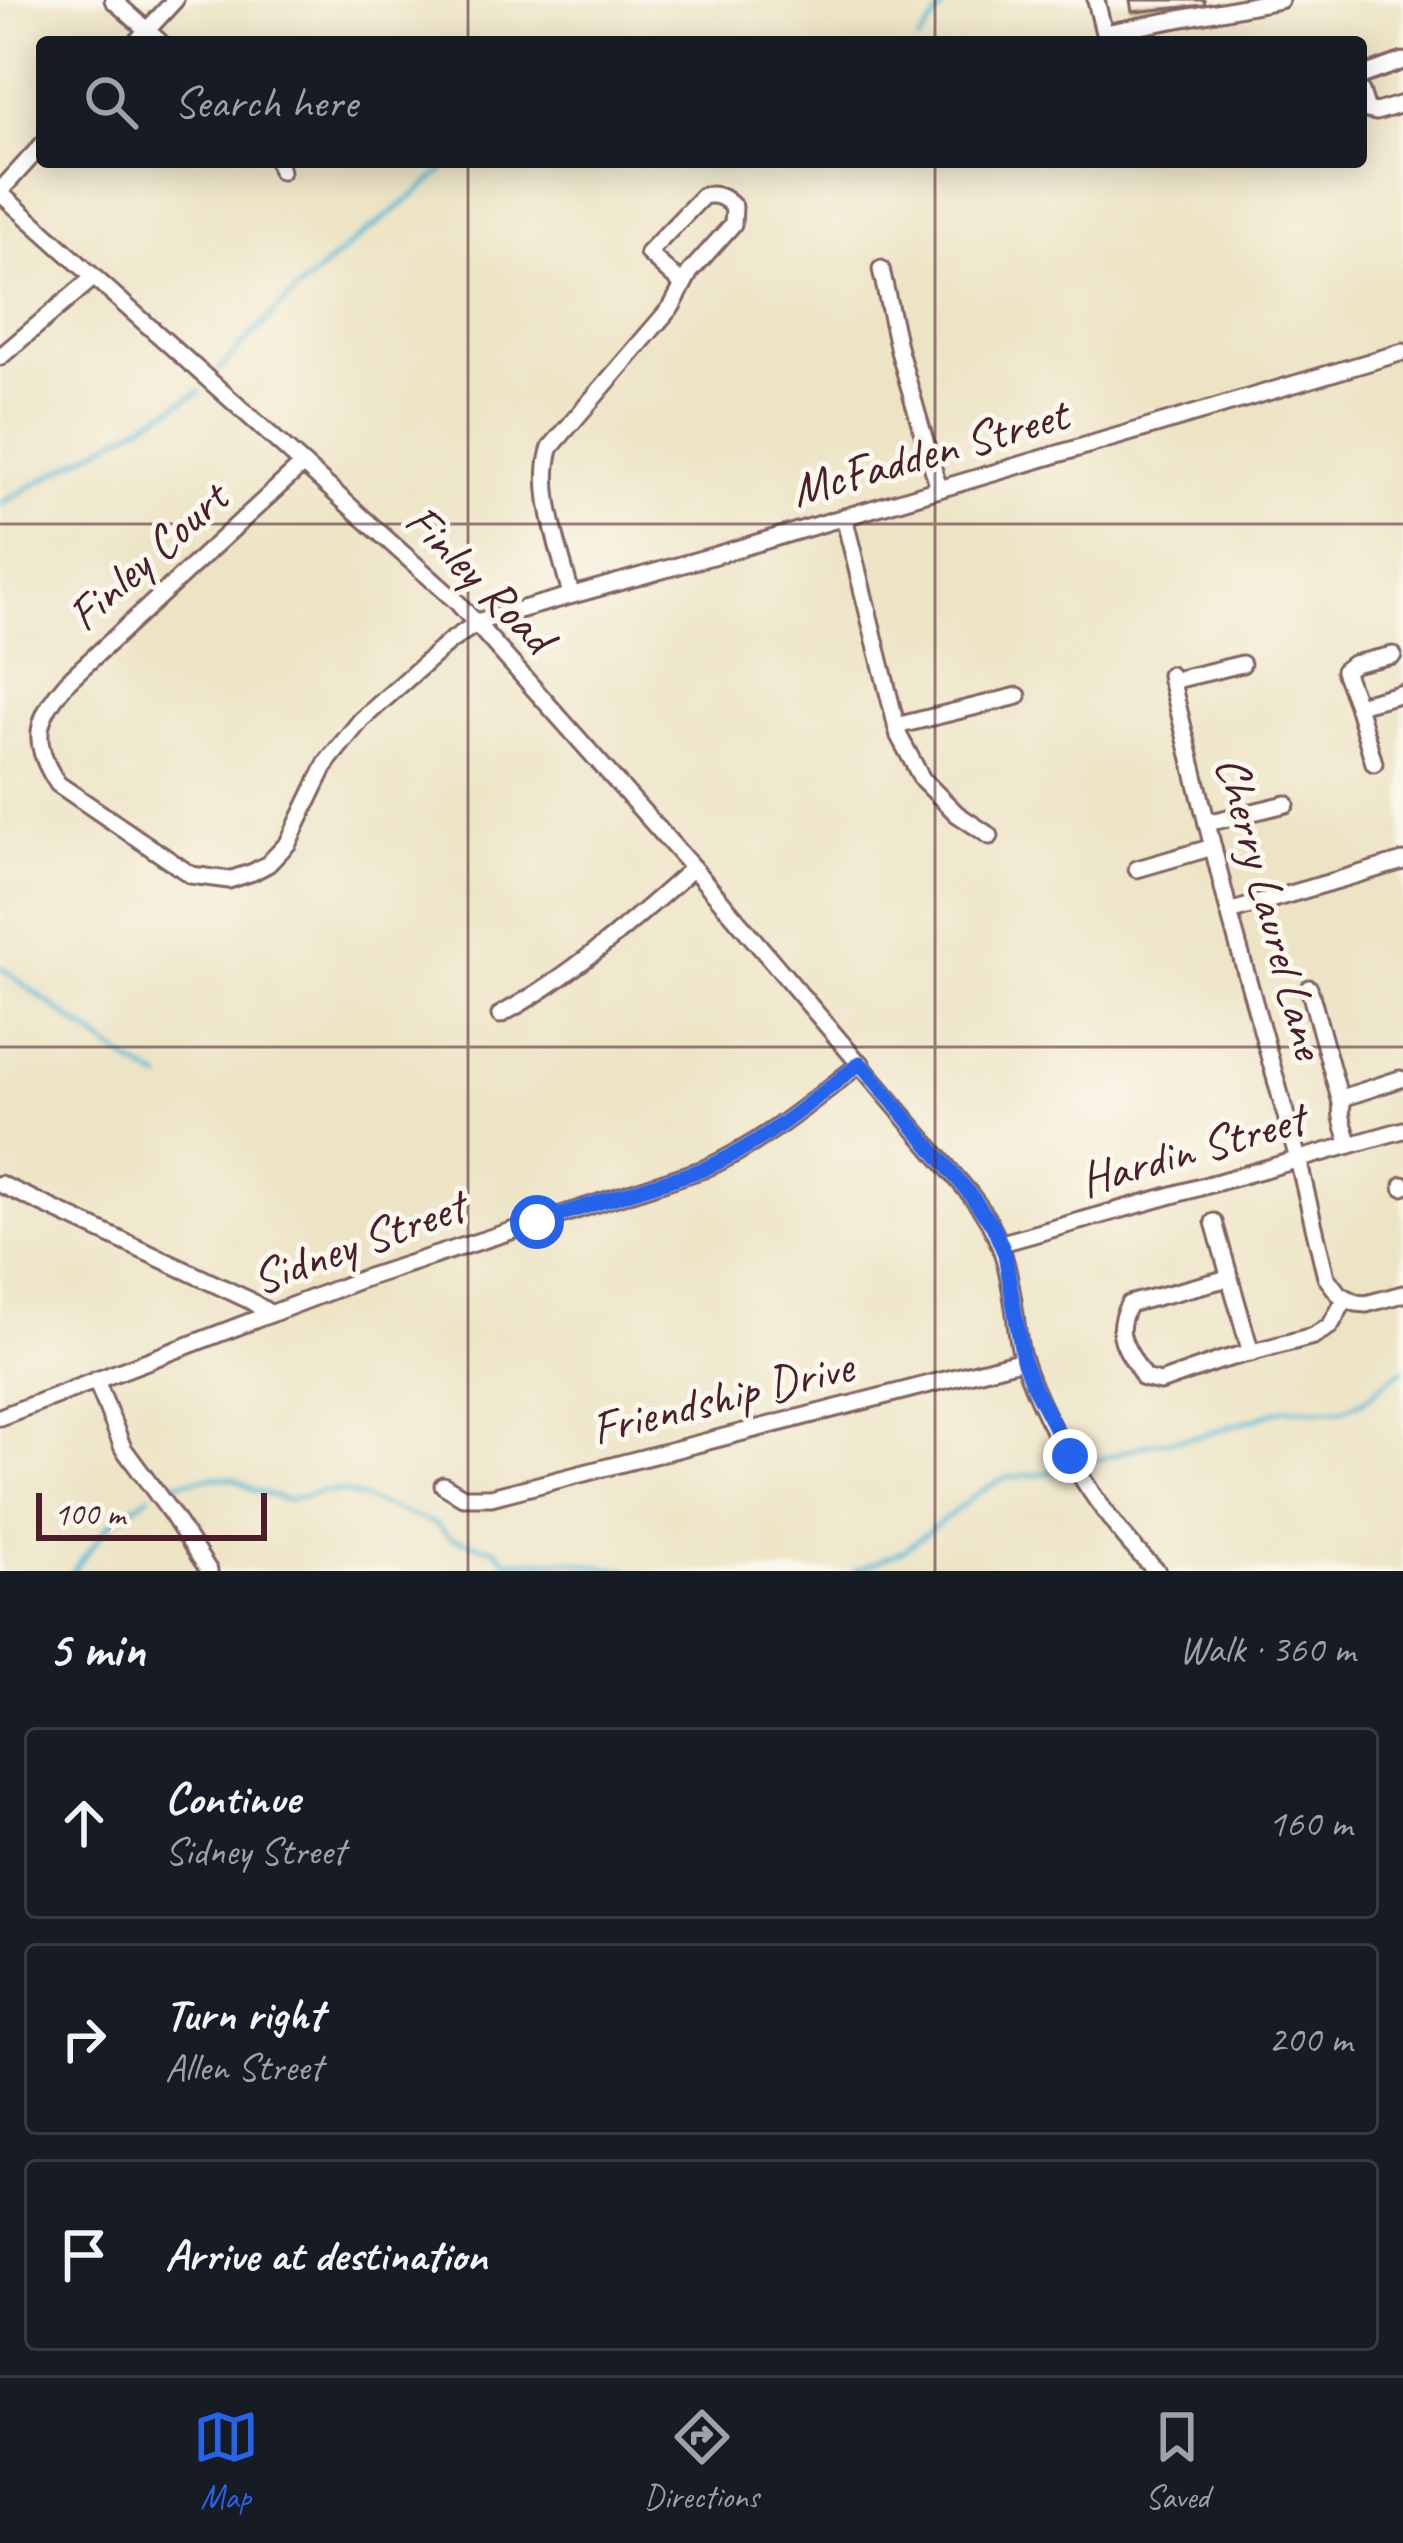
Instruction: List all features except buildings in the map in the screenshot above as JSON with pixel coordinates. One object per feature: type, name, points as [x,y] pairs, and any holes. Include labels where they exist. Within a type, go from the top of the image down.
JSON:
[{"type":"street","points":[[113,0],[141,36],[175,0]]},
{"type":"street","points":[[1096,0],[1104,33],[1278,0]]},
{"type":"street","points":[[1367,74],[1403,61]]},
{"type":"street","points":[[1367,110],[1403,104]]},
{"type":"street","points":[[0,192],[36,152]]},
{"type":"street","name":"Finley Road","points":[[0,192],[409,556],[476,623],[860,1063],[982,1208],[1002,1243]]},
{"type":"street","points":[[571,595],[546,485],[546,461],[551,447],[672,306],[683,286],[690,272],[733,224],[734,207],[713,194],[703,196],[648,253],[683,286]]},
{"type":"street","points":[[880,269],[939,489]]},
{"type":"street","points":[[0,357],[93,278]]},
{"type":"street","name":"McFadden Street","points":[[476,623],[1403,352]]},
{"type":"street","name":"Finley Court","points":[[303,464],[70,679],[47,706],[40,733],[42,748],[58,784],[191,875],[230,880],[253,872],[288,843],[327,762],[361,720],[476,623]]},
{"type":"street","points":[[844,517],[896,726],[922,779],[957,814],[990,836]]},
{"type":"street","points":[[1374,763],[1344,671],[1353,664],[1393,655]]},
{"type":"street","name":"Cherry Laurel Lane","points":[[1242,664],[1170,678],[1326,1277],[1346,1298]]},
{"type":"street","points":[[1356,703],[1403,693]]},
{"type":"street","points":[[896,726],[1018,696]]},
{"type":"street","points":[[1207,823],[1286,804]]},
{"type":"street","points":[[1137,869],[1213,847]]},
{"type":"street","points":[[1229,912],[1403,861]]},
{"type":"street","points":[[500,1015],[590,956],[693,868]]},
{"type":"street","points":[[1309,988],[1350,1145]]},
{"type":"street","name":"Sidney Street","points":[[0,1418],[271,1314],[491,1236],[716,1164],[786,1121],[860,1063]]},
{"type":"street","points":[[1341,1102],[1351,1093],[1400,1078]]},
{"type":"street","name":"Hardin Street","points":[[1002,1243],[1403,1130]]},
{"type":"street","points":[[0,1184],[271,1314]]},
{"type":"street","points":[[1214,1222],[1251,1353]]},
{"type":"street","points":[[1002,1243],[1023,1360],[1047,1414],[1120,1533],[1157,1571]]},
{"type":"street","points":[[1229,1278],[1129,1304],[1119,1321],[1122,1339],[1144,1378],[1160,1382],[1313,1336],[1330,1326],[1346,1298],[1366,1304],[1403,1294]]},
{"type":"street","name":"Friendship Drive","points":[[443,1485],[463,1497],[491,1497],[1023,1360]]},
{"type":"street","points":[[96,1380],[123,1448],[209,1571]]},
{"type":"waterway","points":[[922,36],[948,1]]},
{"type":"waterway","points":[[219,370],[314,276],[444,168]]},
{"type":"waterway","points":[[0,504],[200,392]]},
{"type":"waterway","points":[[0,967],[131,1063],[161,1079]]},
{"type":"waterway","points":[[1098,1460],[1147,1444],[1201,1436],[1285,1409],[1342,1410],[1366,1399],[1403,1370]]},
{"type":"waterway","points":[[855,1571],[903,1551],[981,1491],[1006,1478],[1060,1471]]},
{"type":"waterway","points":[[160,1489],[214,1477],[235,1479],[287,1500],[342,1491],[435,1524],[451,1538],[497,1550],[504,1559],[566,1561],[626,1571]]},
{"type":"waterway","points":[[73,1571],[108,1526],[150,1495]]},
{"type":"route","points":[[537,1222],[728,1159],[860,1063],[993,1226],[1009,1271],[1023,1360],[1070,1456]]}]
